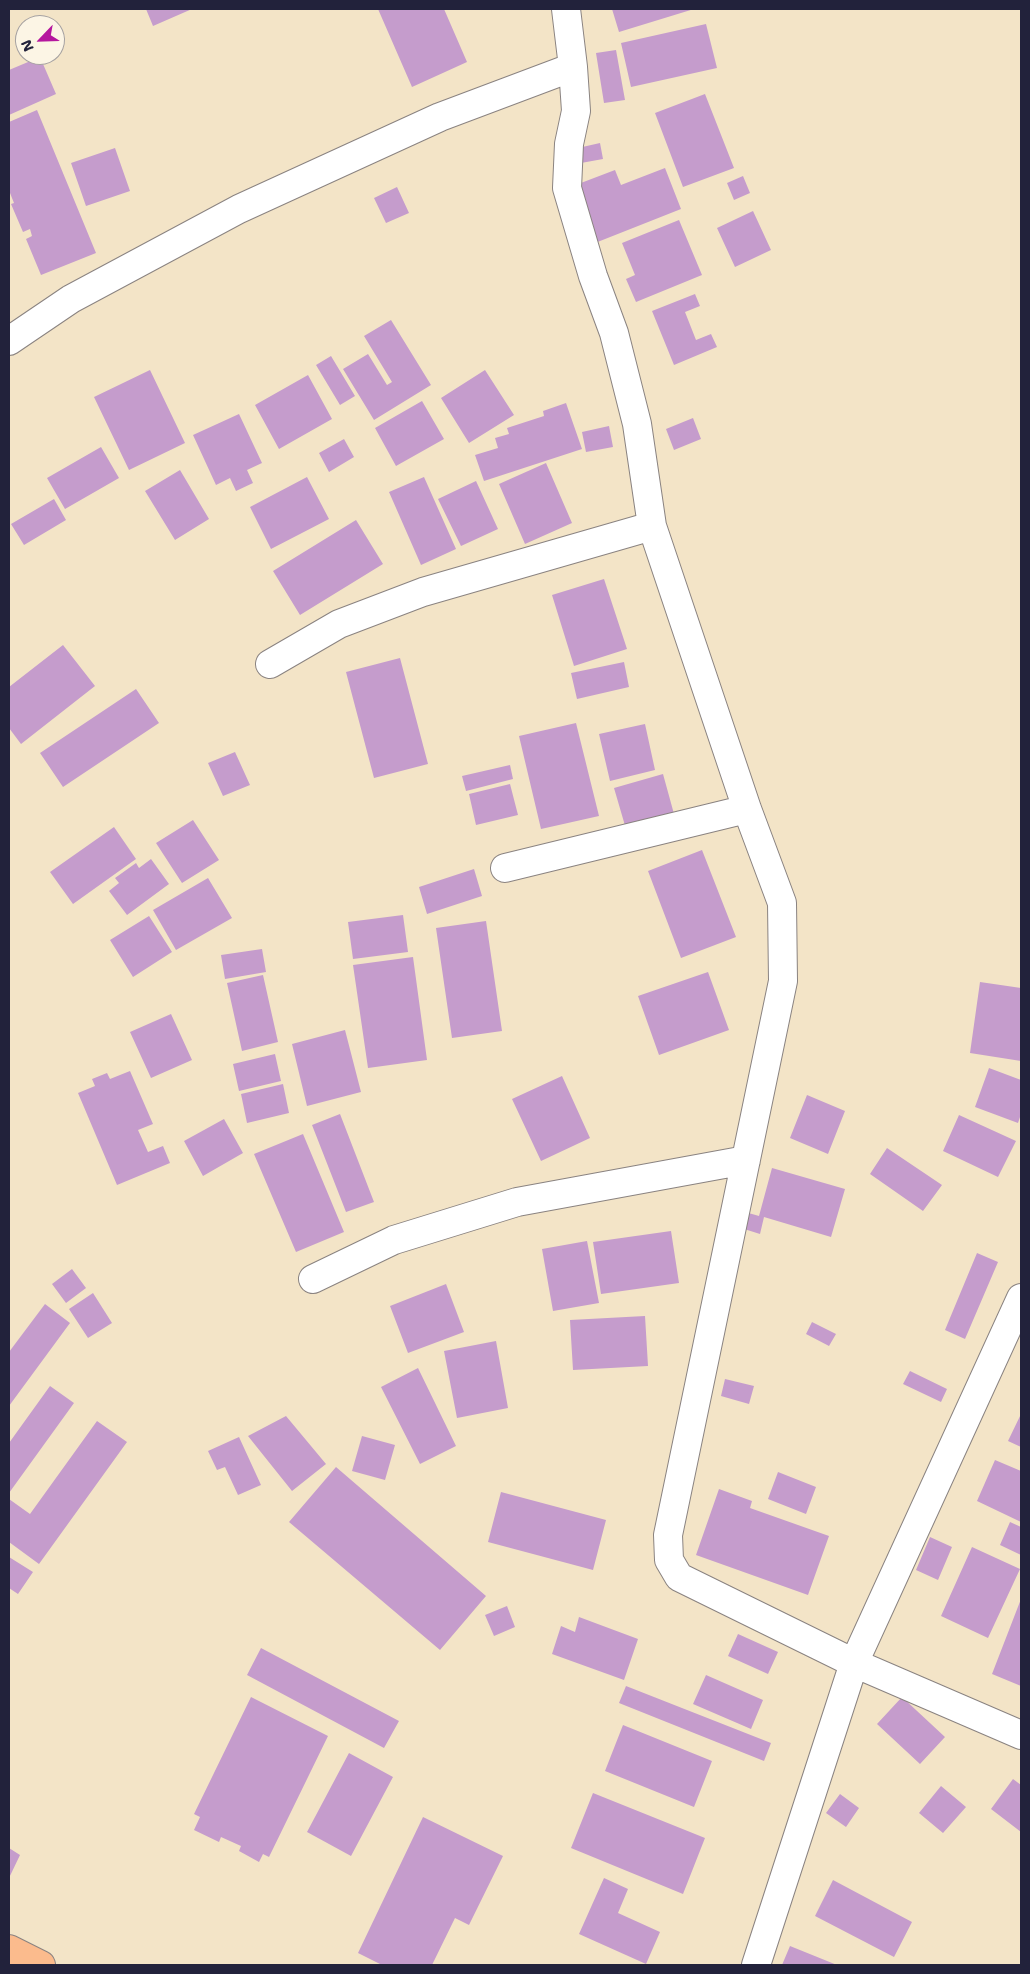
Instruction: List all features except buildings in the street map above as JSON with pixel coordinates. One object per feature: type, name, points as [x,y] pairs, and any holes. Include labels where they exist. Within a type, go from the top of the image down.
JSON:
[{"type":"highway","points":[[9,1949],[41,1965]]},
{"type":"street","points":[[566,9],[576,111],[569,144],[567,188],[593,276],[614,334],[637,424],[652,526],[747,809],[782,903],[783,981],[668,1535],[669,1560],[679,1577],[854,1663],[1021,1735]]},
{"type":"street","points":[[9,341],[71,299],[238,209],[440,118],[573,67]]},
{"type":"street","points":[[270,664],[339,624],[423,592],[652,526]]},
{"type":"street","points":[[505,868],[747,809]]},
{"type":"street","points":[[313,1279],[394,1240],[517,1202],[746,1160]]},
{"type":"street","points":[[756,1965],[854,1663],[1021,1298]]}]
